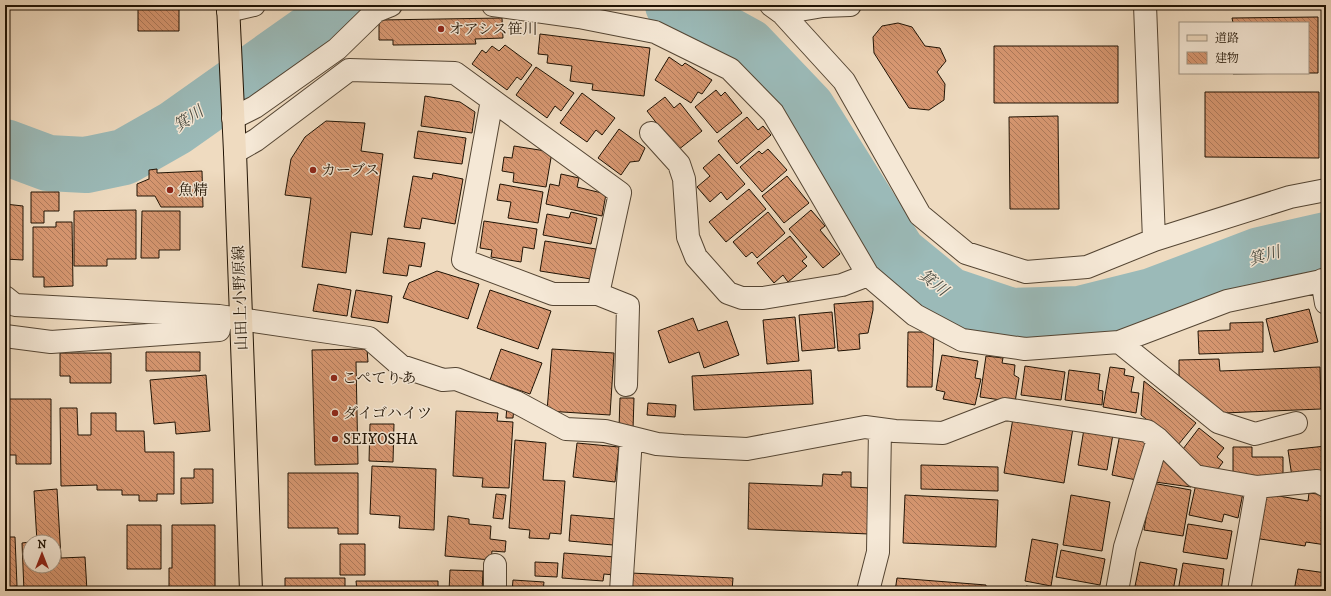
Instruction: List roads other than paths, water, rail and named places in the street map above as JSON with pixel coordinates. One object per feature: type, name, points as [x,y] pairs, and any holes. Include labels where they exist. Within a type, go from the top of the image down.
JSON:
[{"type":"main road","name":"山田上小野原線","points":[[228,8],[235,152],[251,591]]},
{"type":"street","points":[[228,8],[254,5]]},
{"type":"street","points":[[233,113],[255,107],[337,49],[376,11],[391,5]]},
{"type":"street","points":[[493,5],[579,17],[655,32],[730,69],[773,113],[868,275],[914,315],[962,340],[1026,349],[1119,342],[1227,301],[1324,280],[1326,304]]},
{"type":"street","points":[[777,9],[850,5]]},
{"type":"street","points":[[1145,5],[1154,240]]},
{"type":"street","points":[[777,9],[844,80],[920,215],[966,253],[1026,272],[1087,267],[1154,240],[1290,197],[1326,190]]},
{"type":"street","points":[[235,152],[256,140],[349,70],[455,73],[620,193],[598,294]]},
{"type":"street","points":[[492,100],[463,260],[553,294],[598,294],[628,306],[626,385]]},
{"type":"street","points":[[651,133],[679,164],[684,179],[688,237],[696,257],[728,293],[742,298],[762,298],[842,285],[868,275]]},
{"type":"street","points":[[5,297],[15,305],[219,316],[369,338],[401,366],[443,380],[456,379],[516,402],[566,429],[605,431],[657,444],[747,449],[865,427],[888,430],[943,433],[1005,409],[1147,431],[1158,439],[1195,476],[1257,487],[1317,481],[1326,486]]},
{"type":"street","points":[[5,336],[51,342],[219,330]]},
{"type":"street","points":[[1119,342],[1218,422],[1255,434],[1296,422]]},
{"type":"street","points":[[868,591],[878,552],[888,430]]},
{"type":"street","points":[[621,591],[631,438]]},
{"type":"street","points":[[1117,591],[1125,547],[1158,439]]},
{"type":"street","points":[[1239,591],[1257,487]]},
{"type":"street","points":[[495,565],[495,591]]},
{"type":"waterway","name":"箕川","points":[[5,147],[48,163],[86,165],[124,157],[175,128],[349,5]]},
{"type":"waterway","name":"箕川","points":[[673,5],[748,46],[807,108],[898,253],[949,295],[1011,316],[1080,314],[1152,296],[1260,255],[1326,240]]},
{"type":"place","name":"オアシス笹川","points":[[441,29]]},
{"type":"place","name":"カーブス","points":[[313,170]]},
{"type":"place","name":"魚精","points":[[170,190]]},
{"type":"place","name":"こぺてりあ","points":[[334,378]]},
{"type":"place","name":"ダイゴハイツ","points":[[335,413]]},
{"type":"place","name":"SEIYOSHA","points":[[335,439]]}]
